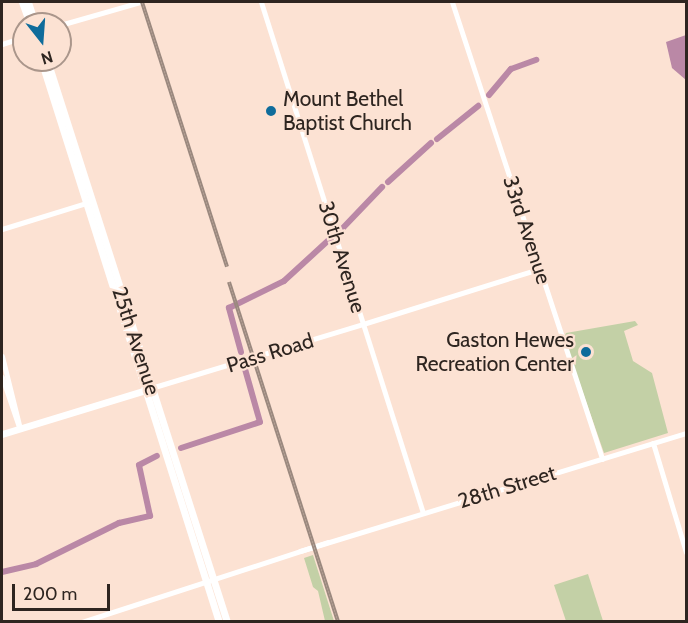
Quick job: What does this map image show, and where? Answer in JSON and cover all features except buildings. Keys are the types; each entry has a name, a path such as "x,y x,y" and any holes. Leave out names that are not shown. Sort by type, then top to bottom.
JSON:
{"main road":[{"path":"72,22 140,2"},
{"name":"30th Avenue","path":"261,2 423,513"},
{"name":"33rd Avenue","path":"452,2 602,459"},
{"name":"25th Avenue","path":"45,72 211,583 227,621"},
{"name":"25th Avenue","path":"51,72 89,202"},
{"path":"2,229 89,202"},
{"name":"Pass Road","path":"2,434 538,269"},
{"path":"2,356 20,429"},
{"path":"2,377 20,429"},
{"name":"28th Street","path":"82,621 211,583 328,542 687,433"},
{"path":"653,443 687,552"},
{"name":"25th Avenue","path":"211,583 219,621"}],"green space":[{"path":"635,321 638,325 624,331 633,361 652,373 668,433 604,453 564,338 566,333"},
{"path":"313,555 334,621 325,621 318,591 313,587 304,558"},
{"path":"588,574 603,621 566,621 554,585"}],"shaded area":[{"path":"686,35 686,80 672,68 666,42"}],"waterway":[{"path":"489,95 511,69 536,60"},
{"path":"437,139 478,106"},
{"path":"388,182 431,143"},
{"path":"340,231 382,187"},
{"path":"241,352 229,308 284,281 331,238"},
{"path":"181,448 260,422 245,369"},
{"path":"2,572 36,564 119,523 150,516 139,465 157,456"}],"railway":[{"path":"142,2 227,267"},
{"path":"229,282 338,622"}],"place":[{"name":"Mount Bethel Baptist Church","path":"271,111"},
{"name":"Gaston Hewes Recreation Center","path":"586,352"}]}
